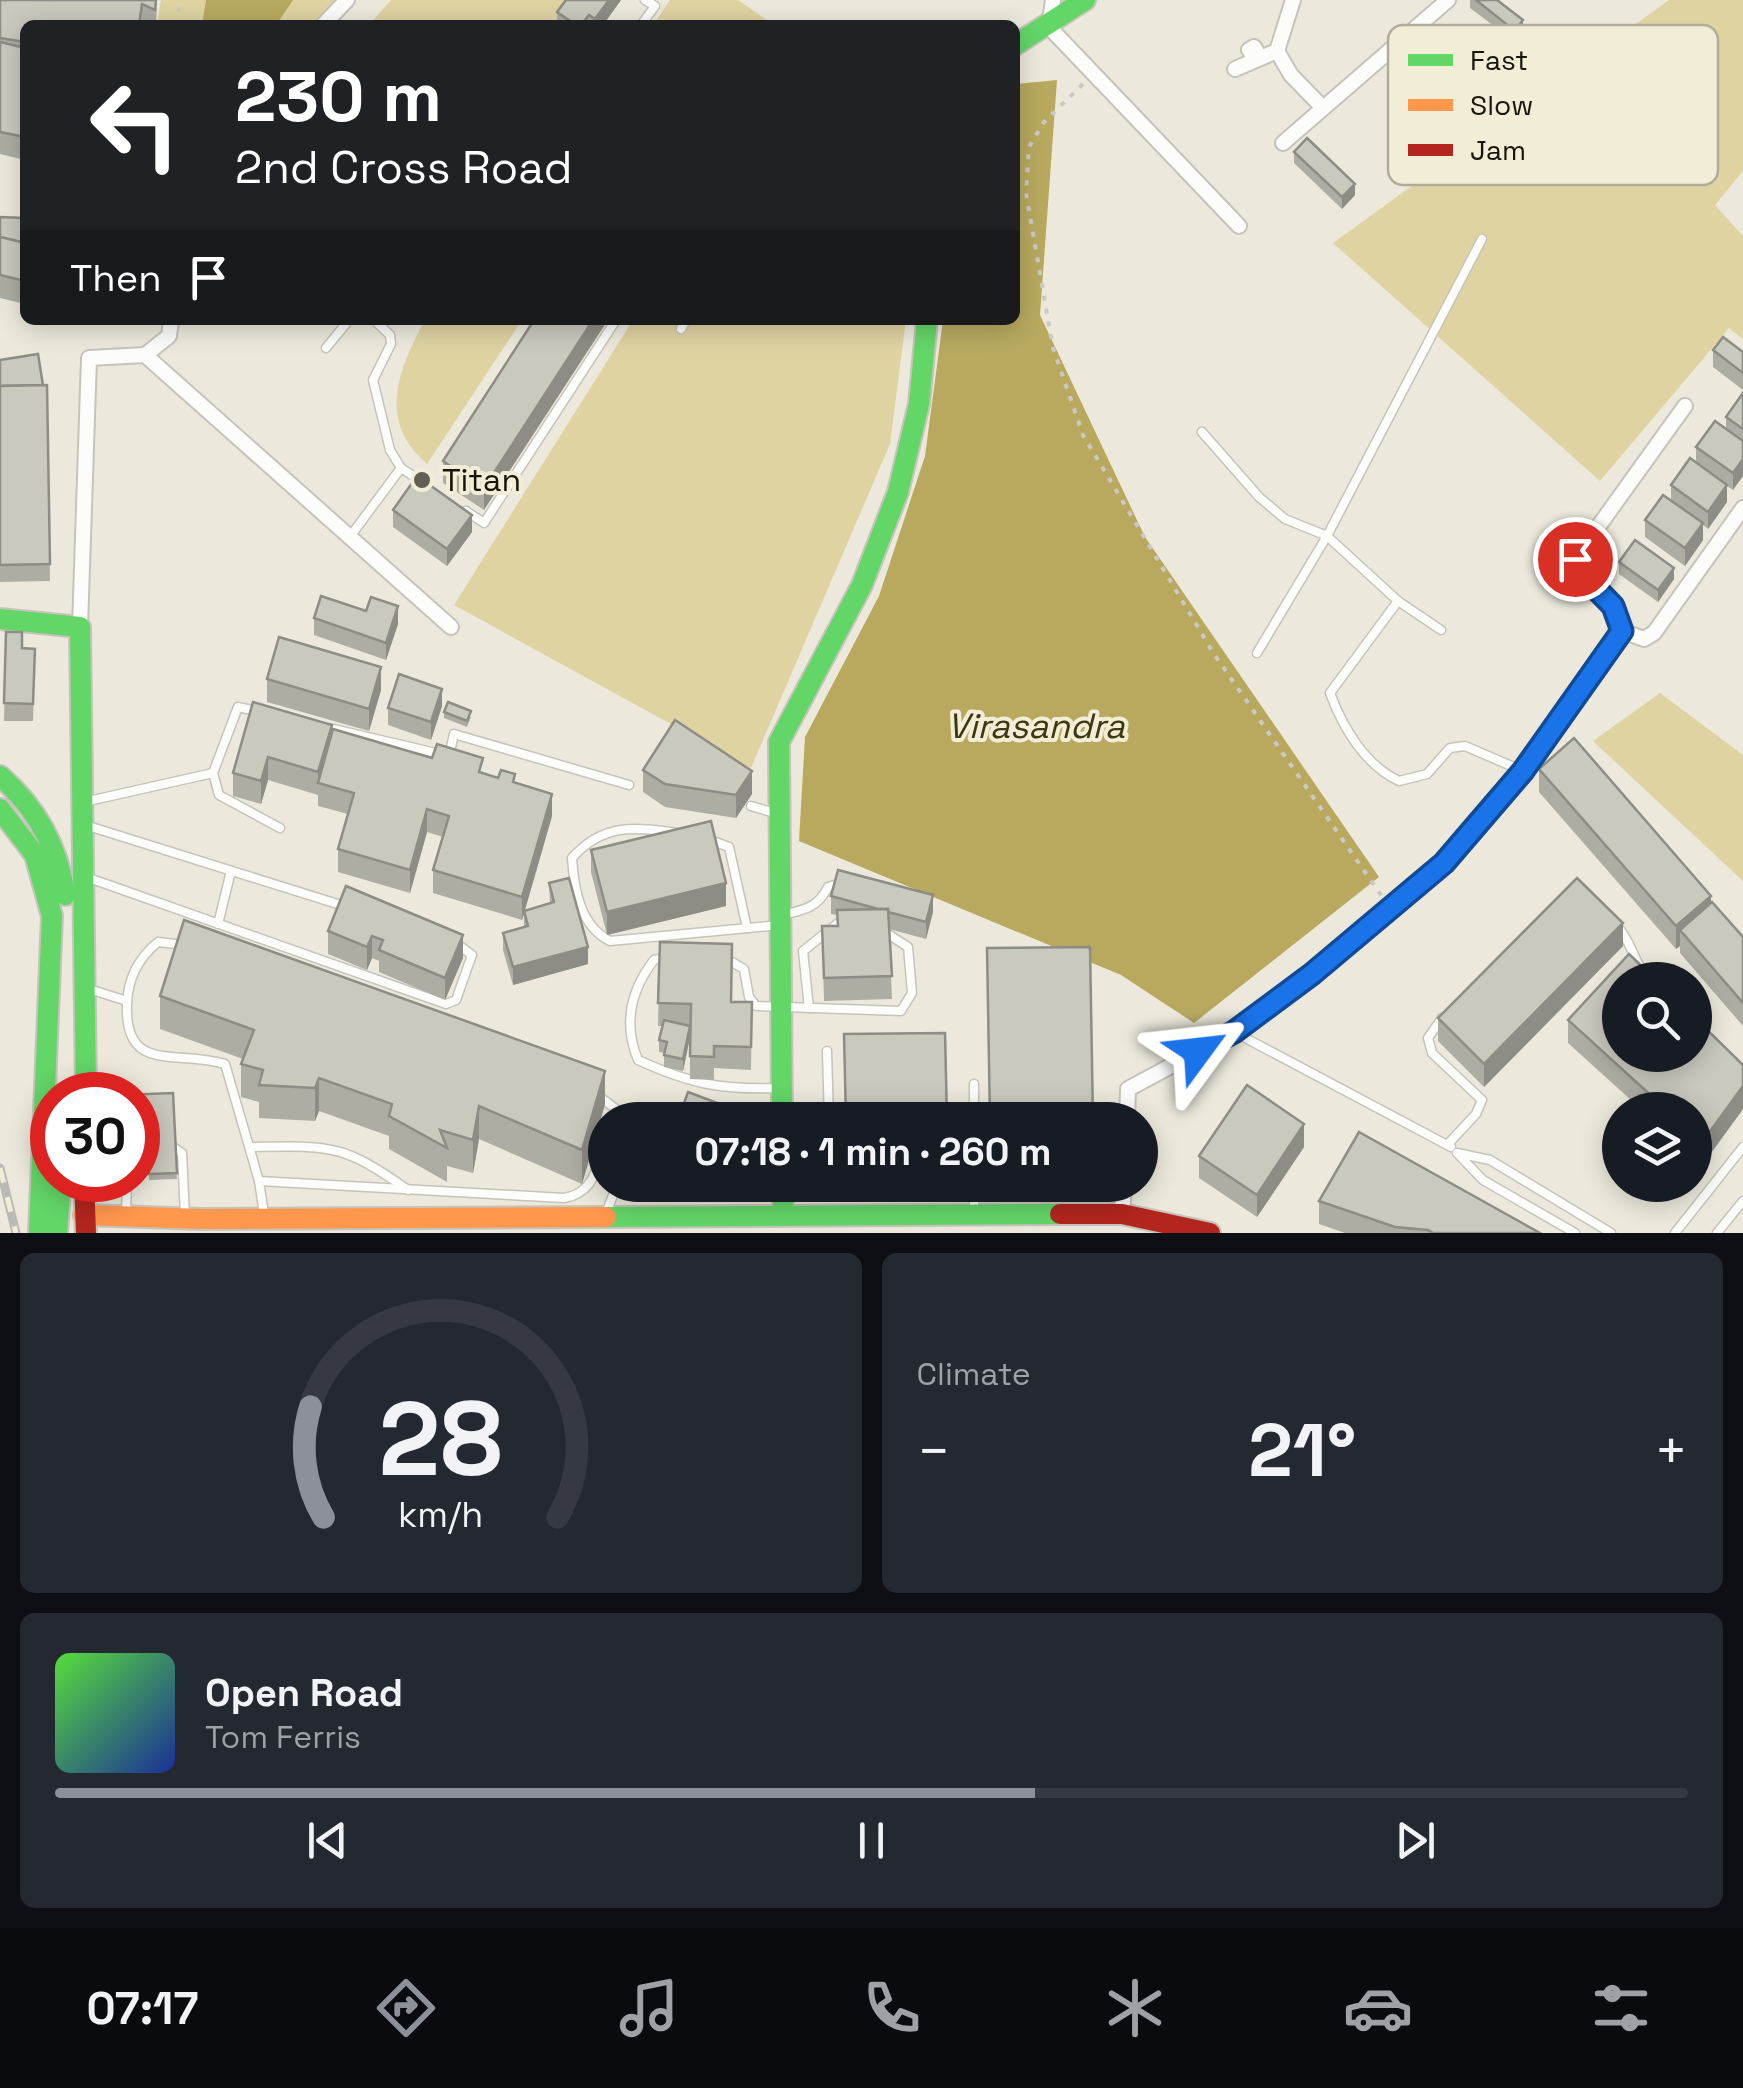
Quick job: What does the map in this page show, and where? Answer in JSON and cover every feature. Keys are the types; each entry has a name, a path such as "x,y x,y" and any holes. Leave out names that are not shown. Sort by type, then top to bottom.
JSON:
{"main road":[{"path":"1020,43 1084,0"},
{"path":"782,1102 778,742 862,585 898,492 918,404 926,325"},
{"path":"0,618 80,627 86,1072"},
{"path":"0,776 37,813 54,847 64,887 62,1072"},
{"path":"0,809 36,855 52,916 38,1233"},
{"path":"57,1233 60,1202"},
{"path":"783,1202 783,1214"},
{"path":"85,1224 126,1214 185,1218 1122,1214 1210,1233"}],"street":[{"path":"329,20 347,0"},
{"path":"1053,0 1048,26 1239,226"},
{"path":"1235,69 1276,51 1294,0"},
{"path":"1419,25 1448,0"},
{"path":"1276,51 1291,75 1323,108"},
{"path":"1282,143 1388,52"},
{"path":"80,627 89,358 145,355 168,336 170,325"},
{"path":"145,355 450,627"},
{"path":"1622,631 1613,606 1576,568 1575,559 1685,406"},
{"path":"1622,631 1644,639 1654,633 1743,508"},
{"path":"1127,1102 1128,1089 1234,1032 1444,863 1553,742 1622,631"},
{"path":"1122,1214 1123,1202"}],"lane":[{"path":"645,0 655,6 645,20"},
{"path":"1257,654 1327,536 1482,239"},
{"path":"326,348 345,325"},
{"path":"379,325 390,335 391,344 373,380 388,440 401,468 434,490"},
{"path":"451,501 484,523 613,325"},
{"path":"1202,432 1285,519 1327,536 1398,601 1441,630"},
{"path":"349,538 401,468"},
{"path":"1398,601 1330,693 1338,714 1371,764 1398,781 1426,774 1450,748 1465,746 1523,771"},
{"path":"273,715 238,707 213,773 219,795 280,828"},
{"path":"309,724 449,756 454,734 629,785"},
{"path":"84,802 213,773"},
{"path":"751,806 780,814"},
{"path":"85,825 356,910"},
{"path":"687,834 637,826 590,838 572,858 574,888 593,933 610,941 746,928 811,908 838,880 855,884"},
{"path":"704,837 729,848 746,928"},
{"path":"218,924 231,871"},
{"path":"86,876 446,1004 456,1000 472,954 444,938"},
{"path":"1606,913 1631,942 1637,962"},
{"path":"809,1008 803,952 837,924 853,926"},
{"path":"701,955 735,961 744,969 749,997 756,1006 900,1011 912,992 908,947 886,930 870,928"},
{"path":"192,948 158,942 148,950 132,974 127,1001 128,1035 135,1046 151,1054 225,1064 252,1147 265,1218"},
{"path":"682,954 654,960 636,983 628,1036 638,1060 681,1080 720,1090 782,1088"},
{"path":"86,988 127,1001"},
{"path":"1448,1012 1428,1038 1432,1053 1482,1100 1476,1114 1448,1144"},
{"path":"1234,1032 1448,1144 1483,1180 1574,1233"},
{"path":"827,1052 828,1102"},
{"path":"974,1084 974,1102"},
{"path":"586,1090 608,1102"},
{"path":"160,1147 170,1145 182,1153 185,1218"},
{"path":"252,1147 320,1146 348,1152 412,1192"},
{"path":"1674,1233 1743,1147"},
{"path":"1457,1153 1490,1160 1611,1233"},
{"path":"259,1181 440,1194 581,1195 588,1188"},
{"path":"437,1218 440,1194"},
{"path":"1717,1233 1743,1201"},
{"path":"126,1202 126,1214"},
{"path":"605,1217 611,1202"},
{"path":"974,1202 974,1214"}],"path":[{"path":"1094,74 1037,135 1030,148 1026,192 1054,348 1084,435 1214,654 1390,909"}],"shaded area":[{"path":"161,0 337,0 319,20 158,20"},
{"path":"391,0 571,0 558,20 373,20"},
{"path":"670,0 738,0 767,20 656,20"},
{"path":"1669,0 1743,0 1743,171 1715,205 1743,236 1743,339 1729,328 1600,481 1333,243 1413,185 1718,185 1718,25 1634,25"},
{"path":"423,325 519,325 427,464 411,447 397,412 397,394 407,357"},
{"path":"630,325 905,325 890,444 751,768 454,605"},
{"path":"1660,693 1743,755 1743,881 1593,741"}],"water":[{"path":"206,0 293,0 279,20 203,20"},
{"name":"Virasandra","path":"1057,80 1040,315 1145,537 1379,877 1194,1023 1121,975 799,841 805,737 879,596 925,456 942,325 1020,325 1020,84"}],"building":[{"path":"0,0 156,0 155,10 142,4 140,20 20,20 20,41 0,38"},
{"path":"566,0 609,0 595,19 589,15 585,20 569,20 557,12"},
{"path":"1476,0 1497,0 1523,20 1519,25 1507,25"},
{"path":"0,42 20,47 20,136 0,132"},
{"path":"1307,138 1355,184 1342,197 1294,152"},
{"path":"0,217 20,218 20,242 0,237"},
{"path":"0,237 20,242 20,280 0,275"},
{"name":"Titan","path":"531,325 590,325 484,488 443,461"},
{"path":"1723,337 1743,352 1743,373 1713,350"},
{"path":"38,354 43,385 0,386 0,360"},
{"path":"47,385 50,564 0,565 0,386"},
{"path":"1743,393 1743,429 1726,417"},
{"path":"1715,421 1743,441 1743,459 1733,473 1696,447"},
{"path":"1690,458 1727,485 1708,512 1671,485"},
{"path":"417,476 472,515 447,549 393,510"},
{"path":"1663,495 1703,523 1685,548 1645,520"},
{"path":"1635,540 1674,568 1658,590 1619,562"},
{"path":"321,596 366,611 371,597 398,606 386,643 314,618"},
{"path":"6,632 22,632 22,648 35,649 33,704 4,703"},
{"path":"279,637 381,667 369,709 267,679"},
{"path":"399,674 442,689 431,722 388,708"},
{"path":"253,702 332,725 318,772 268,757 261,781 233,773"},
{"path":"448,702 471,711 467,721 444,712"},
{"path":"675,720 752,771 736,795 665,784 643,770"},
{"path":"333,729 432,758 437,744 483,758 479,772 498,778 501,770 515,774 513,782 552,794 522,897 433,870 449,816 427,809 410,870 338,849 354,793 318,783"},
{"path":"1574,738 1711,896 1676,926 1539,769"},
{"path":"711,821 726,883 607,912 591,850"},
{"path":"838,870 933,895 926,922 831,896"},
{"path":"569,878 588,947 513,967 503,933 528,926 524,911 554,902 549,883"},
{"path":"1577,878 1623,923 1484,1064 1438,1018"},
{"path":"346,886 463,935 445,978 379,950 383,940 372,936 367,947 328,931"},
{"path":"1712,902 1743,937 1743,1003 1712,967 1712,962 1708,962 1680,930"},
{"path":"888,909 892,976 824,978 822,926 838,926 837,910"},
{"path":"184,920 605,1071 596,1102 588,1102 588,1129 582,1150 479,1106 473,1140 440,1130 447,1148 389,1116 392,1104 319,1078 315,1088 259,1085 263,1070 241,1064 254,1030 160,996"},
{"path":"660,942 732,944 731,1002 752,1002 751,1047 714,1046 714,1057 690,1056 691,1004 658,1003"},
{"path":"1090,947 1093,1102 990,1102 987,948"},
{"path":"1629,954 1637,962 1622,962"},
{"path":"1602,983 1602,1051 1568,1020"},
{"path":"664,1020 690,1026 683,1059 664,1055 667,1042 659,1040"},
{"path":"945,1033 947,1102 846,1102 844,1034"},
{"path":"1712,1035 1743,1065 1743,1086 1712,1129 1712,1092 1647,1092 1625,1072 1712,1072"},
{"path":"1247,1085 1304,1124 1257,1195 1199,1156"},
{"path":"688,1092 714,1102 684,1102"},
{"path":"173,1093 177,1173 160,1174 160,1094"},
{"path":"1359,1132 1540,1233 1433,1233 1395,1227 1319,1201"}],"railway":[{"path":"0,1168 16,1233"}],"traffic: fast":[{"path":"1020,42 1085,0"},
{"path":"782,1102 779,742 862,585 898,492 919,404 927,325"},
{"path":"0,619 80,627 86,1072"},
{"path":"0,776 25,801 44,830 65,895"},
{"path":"0,809 35,855 52,916 39,1233"},
{"path":"57,1233 59,1202"},
{"path":"783,1202 783,1214"},
{"path":"606,1217 1060,1214"}],"traffic: slow":[{"path":"84,1215 202,1219 606,1217"}],"traffic: jam":[{"path":"85,1202 86,1233"},
{"path":"1060,1214 1122,1214 1210,1233"}],"place":[{"name":"Titan","path":"422,480"}],"route":[{"path":"1198,1051 1234,1032 1312,974 1444,863 1523,771 1622,631 1613,606 1576,568 1575,559"}]}
